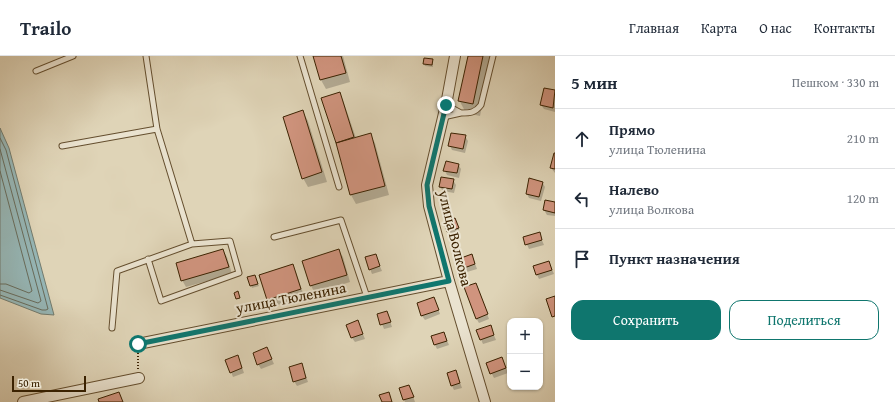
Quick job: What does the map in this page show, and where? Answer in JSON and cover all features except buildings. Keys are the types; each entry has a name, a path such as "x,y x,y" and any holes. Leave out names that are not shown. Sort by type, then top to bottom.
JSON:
{"street":[{"name":"улица Волкова","path":"455,56 446,105 427,185 429,206 449,281 485,402"},
{"name":"улица Тюленина","path":"138,344 449,281"},
{"path":"23,402 139,378"}],"lane":[{"path":"36,71 73,56"},
{"path":"146,56 157,128 192,244"},
{"path":"300,56 339,187"},
{"path":"446,105 461,112 470,113 476,111 481,105 493,56"},
{"path":"443,117 461,112"},
{"path":"62,146 157,128"},
{"path":"274,237 341,220 367,297"},
{"path":"112,328 117,270 192,244 230,241 239,273 161,300 148,260"}],"path":[{"path":"138,344 139,378"}],"water":[{"path":"0,128 9,148 54,315 41,314 0,298"}],"route":[{"path":"138,344 449,281 429,206 427,185 446,105"}]}
